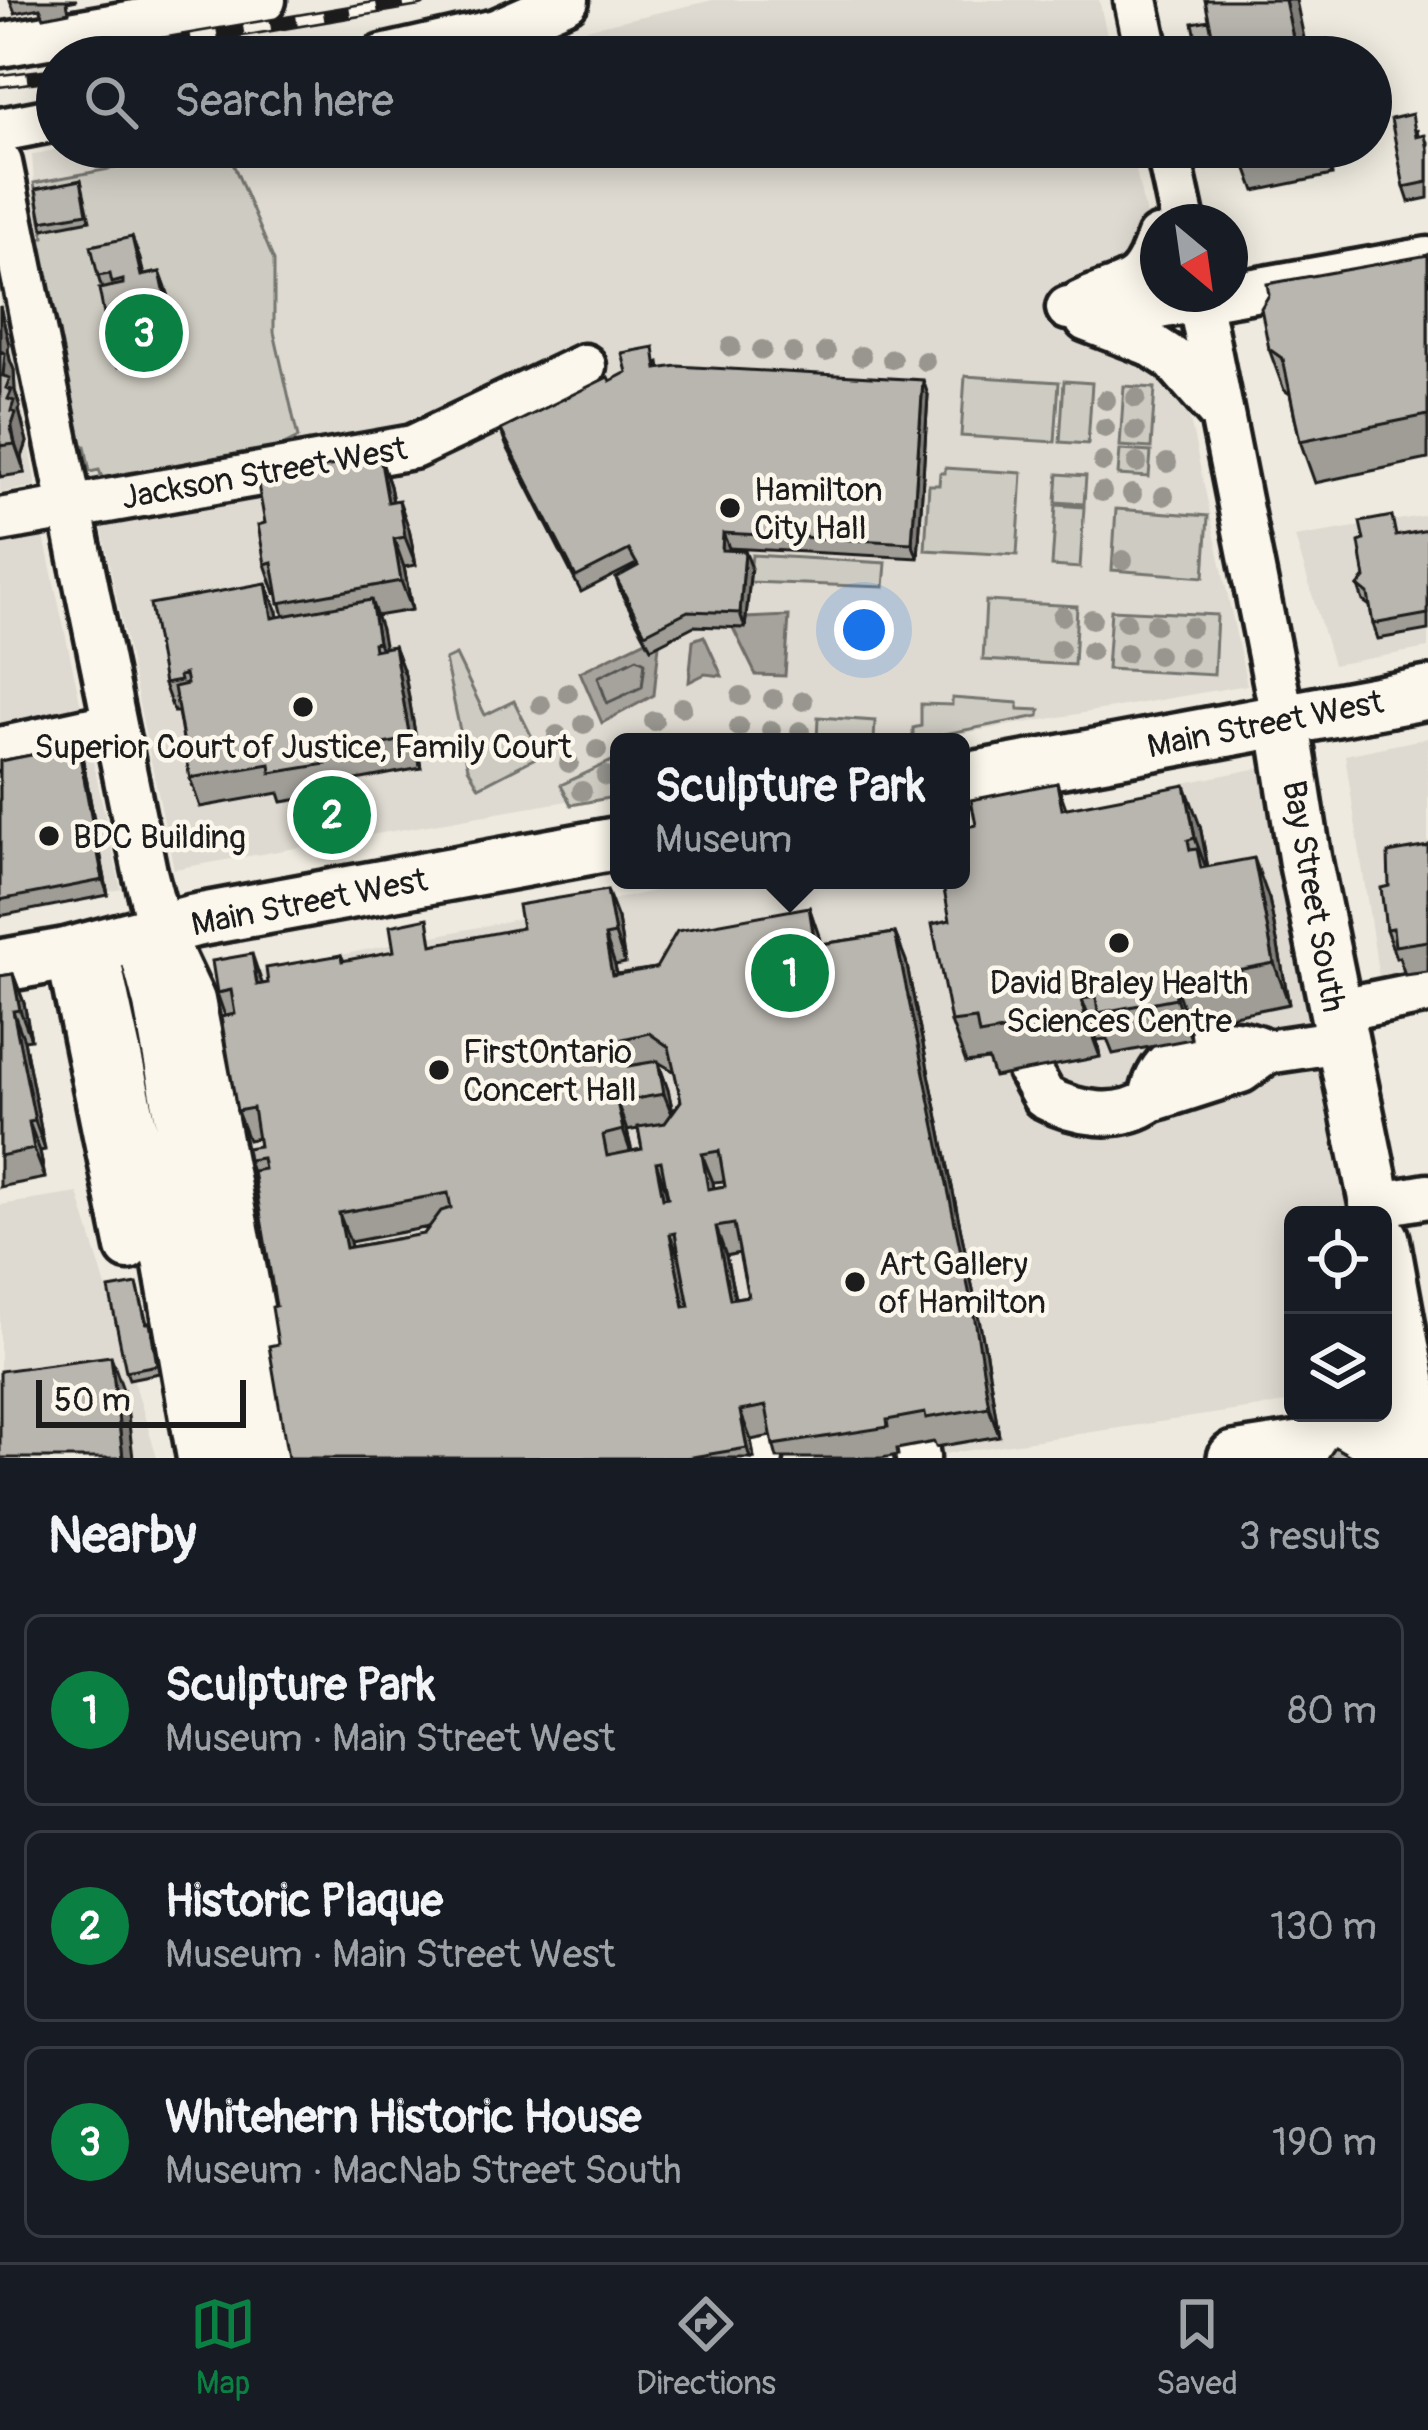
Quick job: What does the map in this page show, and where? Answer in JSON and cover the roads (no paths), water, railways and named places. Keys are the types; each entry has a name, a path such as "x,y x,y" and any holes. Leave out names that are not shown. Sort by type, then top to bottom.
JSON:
{"main road":[{"name":"Main Street West","path":"970,778 1428,693"},
{"name":"Bay Street South","path":"1282,721 1376,1206"},
{"name":"Main Street West","path":"0,966 610,845"},
{"name":"Bay Street South","path":"1392,1283 1424,1439"},
{"path":"1234,1458 1424,1439"}],"street":[{"path":"53,36 264,0"},
{"path":"1136,0 1144,36"},
{"path":"478,36 559,2"},
{"path":"0,45 36,39"},
{"path":"0,130 36,123"},
{"path":"0,163 114,724 115,941 128,1248"},
{"path":"1248,290 1428,259"},
{"path":"1068,308 1140,277"},
{"path":"1068,308 1116,314 1140,309"},
{"path":"1068,308 1173,358 1220,414"},
{"name":"Bay Street South","path":"1201,312 1282,721"},
{"name":"Jackson Street West","path":"0,520 413,447 584,366"},
{"path":"0,749 114,724"},
{"path":"115,941 199,1458"},
{"path":"115,941 155,1003 240,1458"},
{"path":"115,941 193,1000 281,1458"},
{"path":"1029,1070 1044,1097 1078,1111 1131,1110 1151,1100 1160,1066 1181,1052 1227,1042 1267,1052 1428,992"},
{"path":"1392,1214 1428,1196"}],"water":[{"path":"789,616 785,676 756,675 733,628 745,628 746,618"},
{"path":"704,636 722,676 705,674 689,682 693,640"},
{"path":"646,640 651,648 659,644 654,695 602,723 580,672"}],"railway":[{"path":"208,36 420,0"},
{"path":"0,81 36,77"}],"place":[{"name":"Whitehern Historic House","path":"144,333"},
{"name":"Hamilton City Hall","path":"730,508"},
{"name":"Superior Court of Justice, Family Court","path":"303,707"},
{"name":"Historic Plaque","path":"332,815"},
{"name":"BDC Building","path":"49,836"},
{"name":"David Braley Health Sciences Centre","path":"1119,943"},
{"name":"Sculpture Park","path":"790,973"},
{"name":"FirstOntario Concert Hall","path":"439,1070"},
{"name":"Art Gallery of Hamilton","path":"855,1282"}]}
